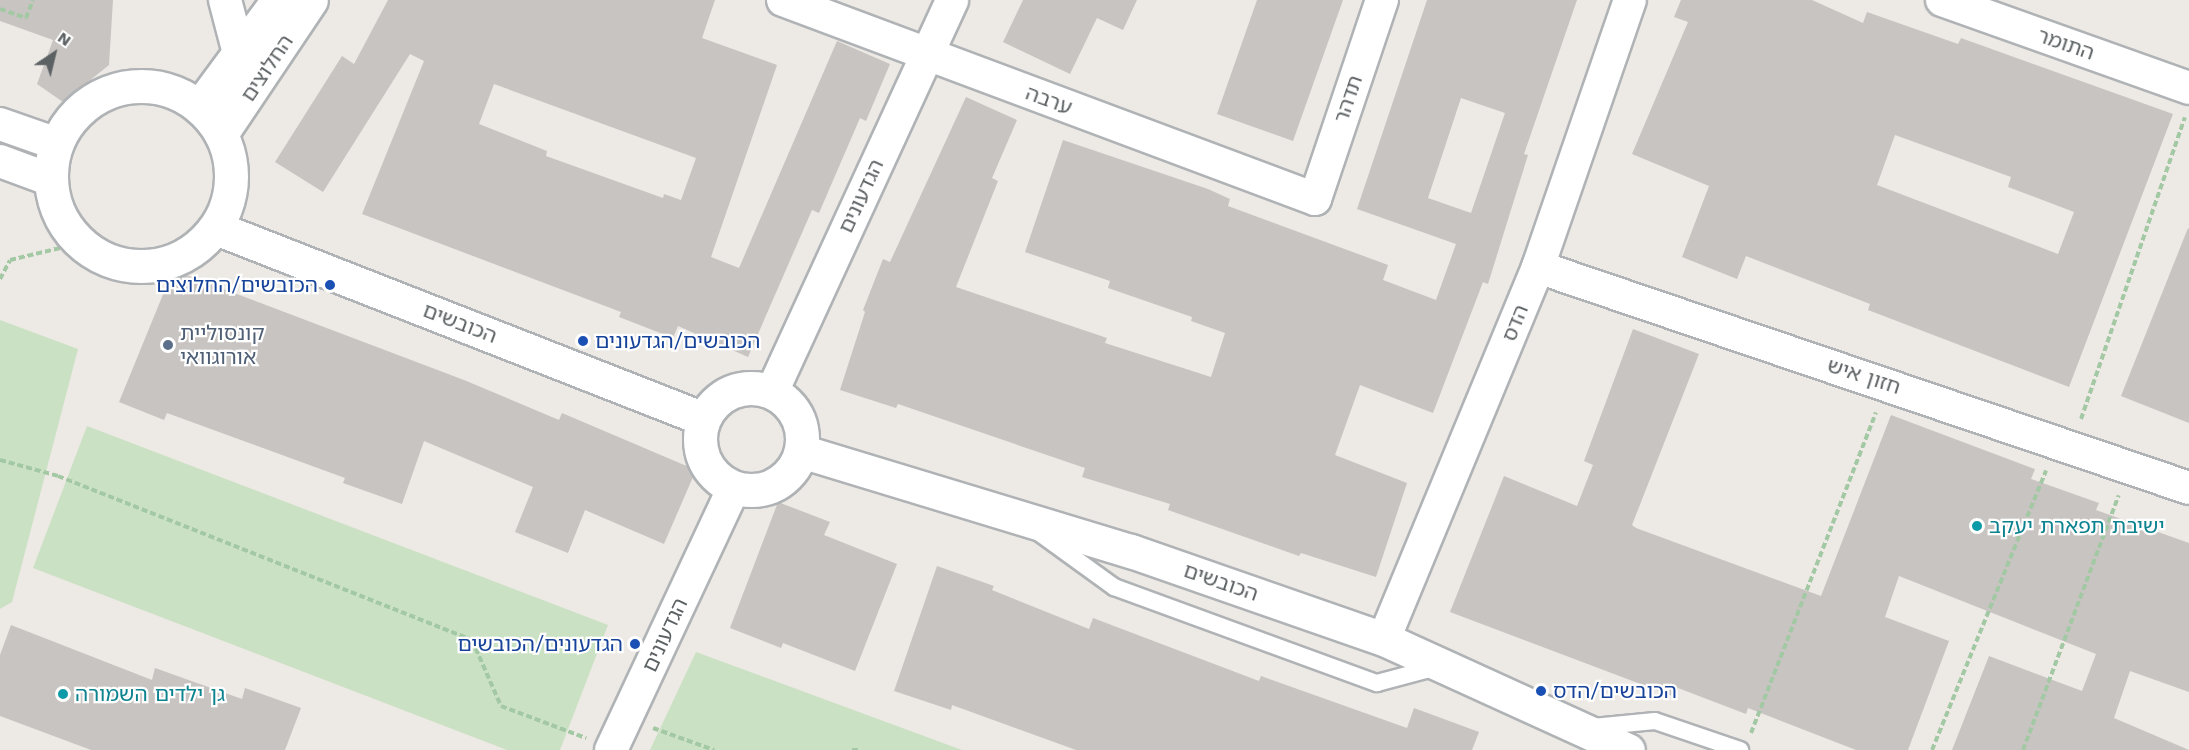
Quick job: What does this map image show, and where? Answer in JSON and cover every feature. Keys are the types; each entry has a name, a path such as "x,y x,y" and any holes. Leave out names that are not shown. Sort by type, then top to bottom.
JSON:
{"street":[{"path":"225,0 240,57"},
{"name":"החלוצים","path":"200,107 240,57 278,0"},
{"name":"החלוצים","path":"221,134 311,0"},
{"name":"ערבה","path":"783,0 1315,199"},
{"name":"הגדעונים","path":"772,392 952,0"},
{"name":"תדהר","path":"1315,199 1382,0"},
{"name":"הדס","path":"1384,639 1538,267 1630,0"},
{"name":"התומר","path":"1942,0 2189,88"},
{"path":"141,86 163,89 200,107 221,134 231,161 231,186 216,228 199,247 177,260 152,267 127,266 102,258 81,243 60,217 51,180 57,144 79,111 118,89 141,86"},
{"path":"0,124 57,144"},
{"path":"0,161 51,180"},
{"name":"הכובשים","path":"216,228 704,419"},
{"name":"חזון איש","path":"1538,267 2065,443 2189,488"},
{"path":"756,388 772,392 797,416 802,433 801,451 783,479 751,490 734,487 720,479 702,452 704,419 725,395 756,388"},
{"name":"הכובשים","path":"801,451 1141,555 1384,639 1628,750"},
{"name":"הגדעונים","path":"611,749 734,487"}],"lane":[{"path":"1015,516 1114,587 1377,683 1445,665"},
{"path":"1578,729 1655,721 1744,744"}],"path":[{"path":"0,9 26,18 33,0"},
{"path":"1932,750 2065,443 2189,107"},
{"path":"0,272 10,260 81,243"},
{"path":"0,279 10,260"},
{"path":"1744,744 1888,384"},
{"path":"0,460 58,476 472,640 501,706 611,749"},
{"path":"2023,750 2130,466"},
{"path":"626,719 714,750"},
{"path":"852,750 859,750"}],"green space":[{"path":"0,320 78,349 12,602 0,609"},
{"path":"87,426 608,625 560,750 507,750 33,568"},
{"path":"696,652 962,750 650,750"}],"building":[{"path":"0,0 113,0 109,65 63,102 37,84 53,40 0,21"},
{"path":"388,0 715,0 702,38 777,65 711,257 739,268 837,41 890,64 866,121 860,118 819,213 812,210 748,357 678,326 673,338 619,317 621,312 362,214 424,61 410,54 323,192 275,162 342,56 354,64","holes":["494,84 696,158 681,200 664,194 663,198 546,156 547,151 479,124"]},
{"path":"1023,0 1137,0 1123,30 1097,18 1070,74 1003,42"},
{"path":"1257,0 1343,0 1293,141 1217,114"},
{"path":"1427,0 1577,0 1524,154 1528,155 1488,284 1483,282 1433,413 1360,385 1335,455 1407,483 1376,577 1301,553 1299,556 1168,510 1170,504 1082,477 1085,468 898,404 896,408 840,390 865,312 863,310 883,259 890,262 966,97 1017,120 992,178 998,181 956,287 1107,338 1105,343 1211,377 1225,333 1191,321 1192,317 1108,288 1110,281 1025,252 1063,140 1208,189 1230,199 1228,206 1388,265 1383,280 1436,300 1456,244 1357,209","holes":["1461,98 1505,113 1471,213 1428,198"]},
{"path":"1681,0 1812,0 1863,23 1867,12 1958,44 1961,38 2173,114 2069,387 1868,310 1870,304 1746,256 1737,279 1682,257 1709,186 1632,154 1688,22 1674,17","holes":["1895,135 2011,177 2008,187 2074,212 2058,254 1877,185"]},
{"path":"2189,229 2189,423 2121,396"},
{"path":"173,270 464,380 559,420 562,413 696,470 664,544 585,510 568,553 515,532 533,487 424,441 402,504 343,483 345,478 167,413 164,420 119,402"},
{"path":"1633,329 1699,354 1632,525 1636,528 1821,596 1891,415 2035,469 2031,479 2099,503 2096,510 2189,543 2189,692 2130,671 2114,718 2189,750 1952,750 1989,656 2082,691 2096,654 1899,576 1885,617 1949,641 1908,750 1856,750 1748,708 1746,714 1678,688 1675,697 1450,612 1504,476 1577,506 1593,465 1584,461"},
{"path":"778,502 830,522 824,535 897,564 855,671 783,643 781,648 730,628"},
{"path":"937,566 994,586 992,590 1089,629 1093,618 1259,681 1261,676 1407,728 1414,708 1479,732 1472,750 1076,750 952,705 951,710 894,691"},
{"path":"11,625 152,680 155,668 242,699 245,688 301,708 285,750 91,750 0,716 0,655"}],"place":[{"name":"הכובשים/החלוצים","path":"330,285"},
{"name":"הכובשים/הגדעונים","path":"583,341"},
{"name":"קונסוליית אורוגוואי","path":"168,345"},
{"name":"ישיבת תפארת יעקב","path":"1977,526"},
{"name":"הגדעונים/הכובשים","path":"635,644"},
{"name":"הכובשים/הדס","path":"1541,691"},
{"name":"גן ילדים השמורה","path":"63,694"}]}
